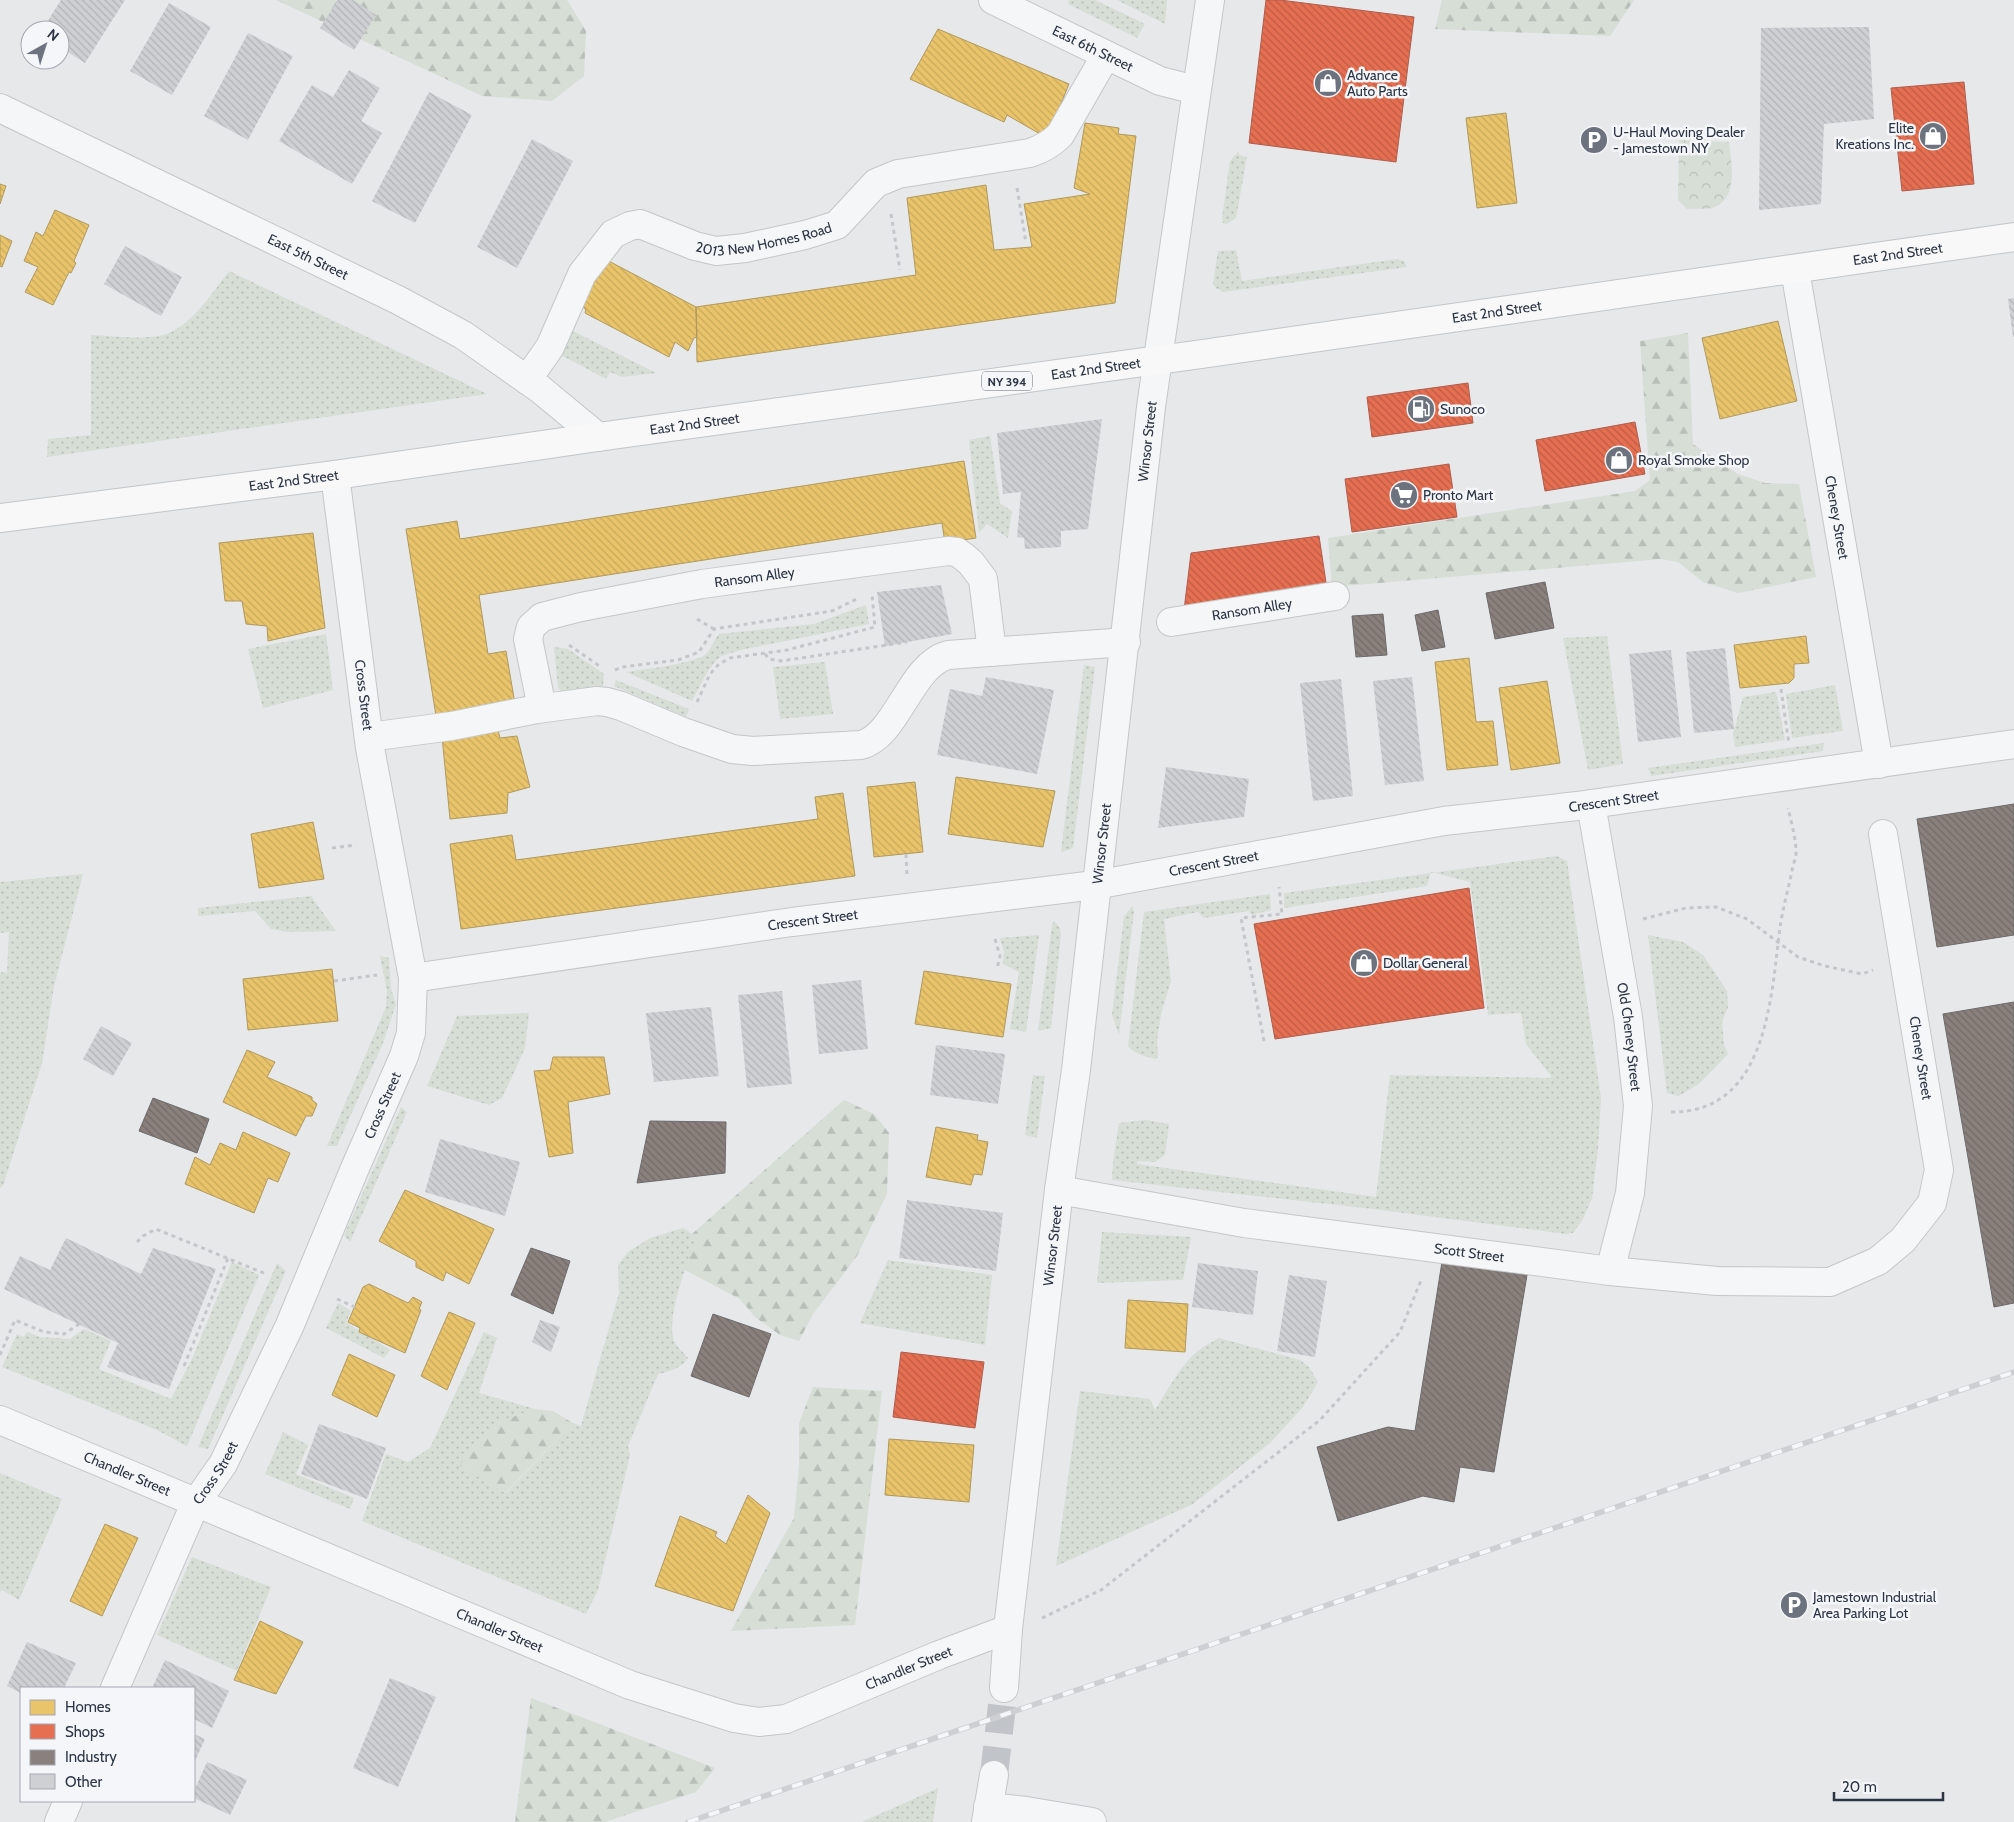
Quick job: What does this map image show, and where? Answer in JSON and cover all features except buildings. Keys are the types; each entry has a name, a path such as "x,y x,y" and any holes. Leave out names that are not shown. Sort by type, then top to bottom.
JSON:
{"main road":[{"name":"East 2nd Street","path":"0,518 335,475 1795,270 2014,237"}],"street":[{"name":"East 6th Street","path":"993,0 1160,81 1196,90"},
{"name":"Winsor Street","path":"1004,1688 1008,1630 1059,1190 1076,1070 1095,885 1126,642 1158,360 1210,0"},
{"name":"2013 New Homes Road","path":"527,380 550,347 582,274 613,234 630,226 640,224 695,246 716,251 783,239 837,225 876,183 898,174 1030,153 1047,146 1060,135 1106,55"},
{"name":"East 5th Street","path":"0,108 398,300 463,335 527,380 598,437"},
{"name":"Cheney Street","path":"1795,270 1879,764"},
{"name":"Cross Street","path":"116,1687 195,1504 223,1464 289,1327 404,1056 411,1033 413,978 369,737 335,475"},
{"name":"Ransom Alley","path":"536,621 553,614 581,607 702,584 948,551 957,552 964,557 971,563 982,579 992,652"},
{"name":"Ransom Alley","path":"1171,622 1335,596"},
{"path":"536,621 528,633 528,639 542,708"},
{"path":"369,737 452,726 542,708 584,702 606,702 621,706 719,745 745,751 861,745 870,742 880,732 925,671 939,658 1126,642"},
{"name":"Crescent Street","path":"413,978 792,922 1095,885 1444,821 1591,804 2014,744"},
{"name":"Old Cheney Street","path":"1591,804 1628,1017 1638,1111 1630,1193 1610,1270"},
{"name":"Cheney Street","path":"1878,1261 1903,1240 1932,1203 1939,1170 1883,834"},
{"name":"Scott Street","path":"1059,1190 1244,1223 1610,1270 1717,1281 1830,1282 1878,1261"},
{"name":"Chandler Street","path":"0,1420 195,1504 630,1685 734,1718 759,1722 786,1719 938,1655 1008,1630"},
{"path":"994,1775 987,1814 1026,1811 1092,1822"},
{"path":"59,1822 68,1802"}],"path":[{"path":"1016,179 1026,243"},
{"path":"612,672 622,667 678,660 699,652 714,629 832,612 872,592 875,627 787,650 730,658 719,664 710,674 703,687 683,732"},
{"path":"536,621 597,665 620,675"},
{"path":"764,653 769,659 781,661 880,645"},
{"path":"606,702 612,672"},
{"path":"1781,689 1789,744"},
{"path":"1638,1111 1679,1112 1718,1101 1734,1090 1761,1044 1772,994 1779,941 1796,850 1781,778"},
{"path":"332,848 359,845"},
{"path":"906,854 907,878"},
{"path":"1264,1042 1241,918 1282,914 1279,887"},
{"path":"1612,926 1686,908 1716,907 1747,919 1798,957 1826,966 1862,974 1904,960"},
{"path":"995,939 1000,956 997,969"},
{"path":"334,981 377,975"},
{"path":"137,1242 143,1236 156,1229 266,1274"},
{"path":"1008,1630 1050,1615 1101,1590 1320,1420 1400,1332 1434,1248"},
{"path":"184,1366 228,1258"},
{"path":"332,1296 355,1307"},
{"path":"0,1355 15,1320 44,1332 64,1334 78,1324"}],"green space":[{"path":"276,0 567,0 586,31 584,76 552,101 482,96"},
{"path":"1069,0 1095,0 1145,24 1137,38 1068,4"},
{"path":"1117,0 1167,0 1165,24"},
{"path":"1442,0 1634,0 1610,36 1435,29"},
{"path":"1679,140 1729,142 1732,168 1731,187 1723,202 1715,207 1687,209 1678,200"},
{"path":"1239,151 1239,155 1247,157 1236,218 1227,224 1223,223 1222,218 1230,161"},
{"path":"1236,250 1242,281 1397,259 1404,261 1407,267 1223,292 1213,284 1218,251"},
{"path":"229,271 487,394 47,457 48,439 91,435 91,335 152,337 169,333 187,322 195,314"},
{"path":"569,329 656,373 622,377 610,372 606,379 559,354"},
{"path":"1688,333 1693,444 1738,474 1765,483 1799,484 1816,577 1738,593 1703,582 1678,562 1661,559 1332,587 1328,538 1635,491 1650,480 1640,341"},
{"path":"990,436 1000,503 1012,511 1008,538 987,524 979,533 969,440"},
{"path":"866,605 869,624 741,650 721,656 706,674 692,701 626,672 668,666 701,657 708,652 719,634 814,624"},
{"path":"326,634 333,690 263,708 248,649"},
{"path":"1607,636 1623,764 1588,770 1563,638"},
{"path":"554,647 568,649 604,674 603,686 565,693 560,691"},
{"path":"825,662 833,714 780,719 773,667"},
{"path":"1084,665 1095,667 1073,848 1061,852"},
{"path":"616,680 689,709 686,717 614,686"},
{"path":"1835,685 1843,731 1792,738 1786,694"},
{"path":"1776,692 1785,740 1735,747 1733,734 1743,697"},
{"path":"1824,743 1823,751 1651,776 1648,768"},
{"path":"1557,856 1567,861 1601,1098 1598,1149 1592,1198 1583,1219 1573,1233 1566,1234 1373,1209 1112,1180 1119,1123 1145,1120 1169,1124 1165,1155 1155,1162 1138,1161 1137,1164 1376,1197 1390,1075 1550,1078 1551,1076 1526,1044 1521,1013 1488,1015 1470,882 1434,873"},
{"path":"1431,873 1427,886 1284,908 1284,893"},
{"path":"83,874 54,986 42,1063 3,1186 0,1188 0,974 1,972 7,973 9,932 0,933 0,882"},
{"path":"1270,894 1271,910 1252,915 1249,911 1204,918 1198,912 1164,919 1171,981 1161,1014 1157,1041 1158,1056 1156,1059 1148,1057 1131,1049 1128,1046 1144,912"},
{"path":"311,896 336,931 289,932 271,929 255,911 198,916 198,908"},
{"path":"1132,906 1134,911 1119,1035 1112,1015 1124,917"},
{"path":"1054,921 1060,928 1061,935 1051,1028 1038,1031 1052,925"},
{"path":"1039,935 1026,1032 1010,1029 1019,972 1003,964 1004,952 1000,938"},
{"path":"1648,935 1683,942 1703,955 1727,991 1728,1007 1722,1022 1724,1045 1728,1054 1700,1083 1679,1096 1667,1093"},
{"path":"380,956 389,958 391,989 396,1004 383,1043 337,1146 327,1146 386,1007 387,991"},
{"path":"529,1013 525,1048 502,1098 489,1105 427,1086 457,1016"},
{"path":"1033,1075 1045,1076 1037,1138 1025,1135"},
{"path":"844,1100 874,1114 889,1133 887,1194 857,1256 813,1314 799,1341 780,1335 755,1317 740,1299 683,1269 696,1241 692,1234"},
{"path":"401,1107 407,1112 350,1242 344,1235"},
{"path":"683,1228 692,1234 696,1241 687,1263 674,1307 672,1333 675,1343 688,1358 675,1369 658,1374 628,1446 630,1455 598,1590 586,1614 362,1521 386,1454 408,1462 430,1448 484,1332 497,1338 479,1393 535,1409 504,1420 477,1441 460,1466 506,1493 573,1423 581,1426 619,1293 618,1265 628,1252 650,1238"},
{"path":"1102,1232 1191,1237 1183,1280 1097,1283"},
{"path":"888,1260 992,1275 985,1345 860,1323"},
{"path":"232,1262 259,1275 187,1446 157,1430 2,1367 17,1334 24,1337 27,1332 40,1337 70,1339 84,1329 111,1341 99,1369 171,1399 192,1359"},
{"path":"277,1263 286,1271 208,1449 198,1447"},
{"path":"338,1303 351,1311 346,1322 390,1350 384,1358 326,1328"},
{"path":"1219,1338 1300,1360 1309,1367 1318,1382 1303,1407 1270,1443 1193,1504 1056,1566 1080,1391 1150,1399 1155,1410 1175,1378 1192,1356 1201,1348"},
{"path":"813,1387 882,1391 855,1625 731,1631 794,1518 799,1465 799,1423"},
{"path":"535,1409 553,1411 573,1423 505,1493 460,1466 477,1441 504,1420"},
{"path":"283,1432 308,1445 296,1474 354,1498 350,1509 265,1474"},
{"path":"0,1473 62,1499 19,1600 2,1590 0,1592"},
{"path":"192,1557 271,1587 237,1671 157,1635"},
{"path":"531,1698 715,1768 696,1792 605,1822 515,1822"},
{"path":"938,1788 933,1822 862,1822"}],"tunnel":[{"path":"994,1775 1004,1688"}],"railway":[{"path":"688,1822 2014,1372"}],"place":[{"name":"Advance Auto Parts","path":"1328,83"},
{"name":"Elite Kreations Inc.","path":"1933,136"},
{"name":"U-Haul Moving Dealer - Jamestown NY","path":"1594,140"},
{"name":"Sunoco","path":"1421,409"},
{"name":"Royal Smoke Shop","path":"1619,460"},
{"name":"Pronto Mart","path":"1404,495"},
{"name":"Dollar General","path":"1364,963"},
{"name":"Jamestown Industrial Area Parking Lot","path":"1794,1605"}]}
